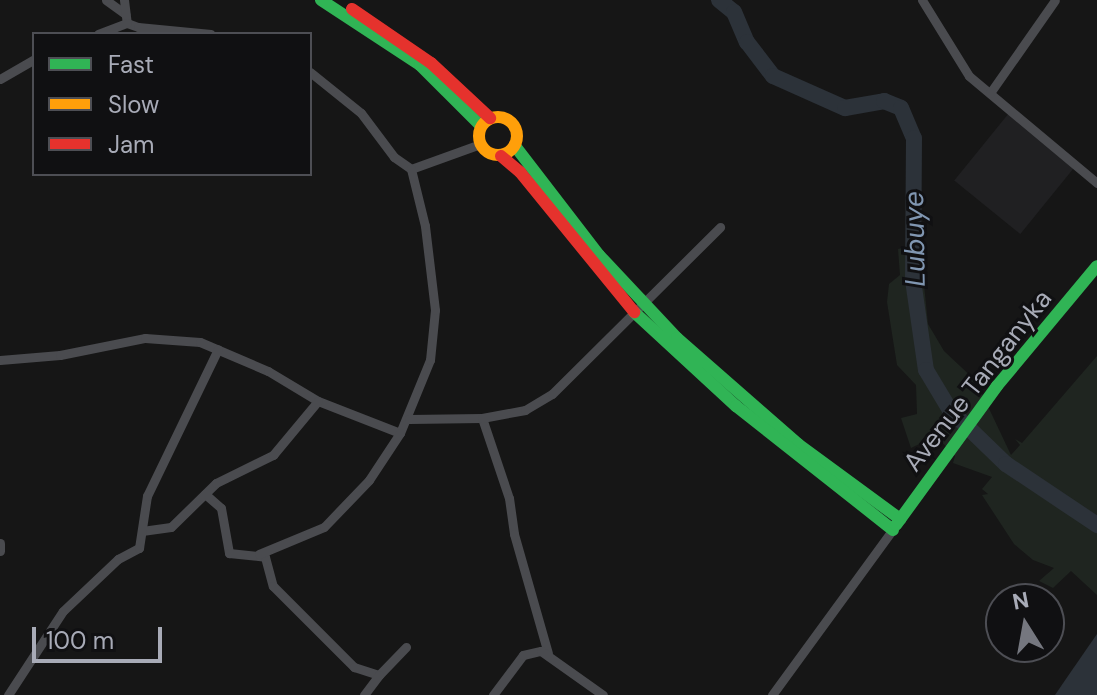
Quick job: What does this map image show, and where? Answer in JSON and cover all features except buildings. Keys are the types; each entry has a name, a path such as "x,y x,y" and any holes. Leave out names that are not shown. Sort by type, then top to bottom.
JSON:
{"street":[{"path":"106,0 126,18 200,32"},
{"path":"124,0 126,18"},
{"path":"321,0 420,65 486,122 514,124 515,146 640,308"},
{"path":"335,0 422,55 486,122"},
{"path":"922,0 969,76 1097,183"},
{"path":"990,93 1055,0"},
{"path":"102,32 126,18"},
{"path":"0,79 32,60"},
{"path":"205,494 221,508 229,553 259,554 324,527 369,480 409,419 430,360 435,310 427,238 411,169 394,157 361,113 312,74"},
{"path":"480,144 486,122"},
{"path":"411,169 480,144 501,156 520,172 640,308 769,420 896,524 772,695"},
{"path":"501,156 515,146"},
{"path":"409,419 482,418 525,410 552,394 720,227"},
{"name":"Avenue Tanganyka","path":"896,524 997,386 1097,266"},
{"path":"0,360 60,355 145,338 200,342 318,401 400,433"},
{"path":"8,695 63,611 118,559 139,548 154,478 188,422 218,349"},
{"path":"142,531 171,527 205,494 243,466 273,455 318,401"},
{"path":"482,418 509,498 514,534 548,653 603,695"},
{"path":"0,543 0,551"},
{"path":"259,554 268,564 273,586 330,645 354,667 379,675"},
{"path":"364,695 406,647"},
{"path":"493,695 523,655 548,653"}],"shaded area":[{"path":"1009,113 1075,166 1020,234 954,181"},
{"path":"920,245 928,324 944,351 976,381 1011,455 1020,445 1015,439 1022,443 1097,356 1097,595 1071,571 1058,583 1039,581 1054,568 1033,560 1014,544 982,495 988,494 982,489 992,477 953,463 955,456 936,436 911,448 901,418 917,414 916,385 897,365 887,302 889,284 900,275 898,249"},
{"path":"1097,634 1097,695 1055,695 1068,676"}],"waterway":[{"name":"Lubuye","path":"719,0 734,12 747,42 773,76 845,108 884,101 901,108 914,138 913,280 926,370 950,410 1006,464 1097,525"}],"traffic: fast":[{"path":"321,0 420,65 481,126"},
{"path":"515,146 599,255 677,338 798,444 900,519"},
{"path":"896,525 997,386 1097,266"},
{"path":"634,312 736,406 893,530"}],"traffic: slow":[{"path":"498,117 512,122 517,136 512,150 498,155 484,150 479,136 484,122 498,117"}],"traffic: jam":[{"path":"352,9 431,63 490,118"},
{"path":"501,156 520,172 634,312"}]}
